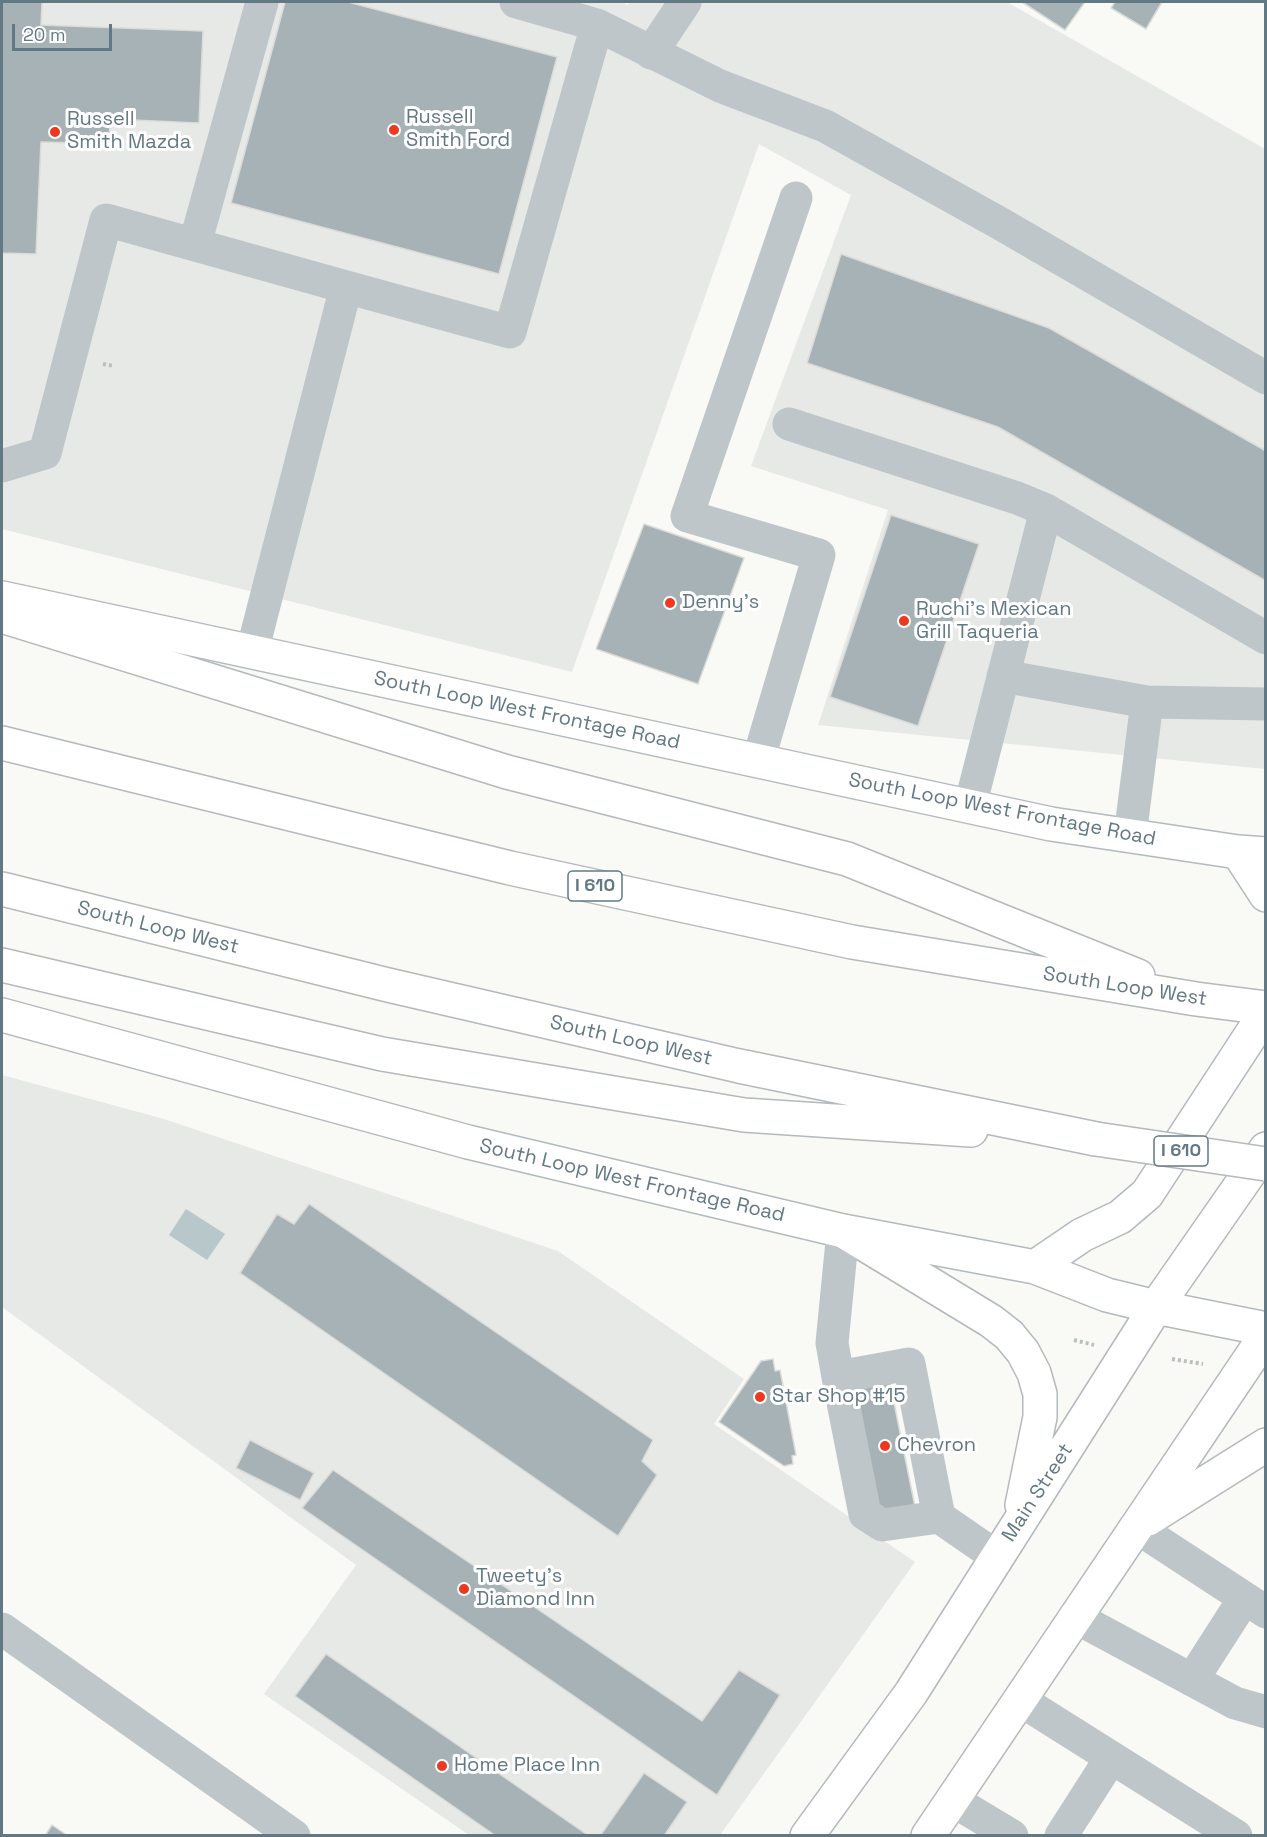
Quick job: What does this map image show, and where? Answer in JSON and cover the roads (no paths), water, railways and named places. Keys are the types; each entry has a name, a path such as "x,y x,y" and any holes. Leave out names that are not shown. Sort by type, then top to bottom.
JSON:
{"main road":[{"name":"South Loop West Frontage Road","path":"2,598 1051,824 1256,851"},
{"path":"2,616 507,772 847,859 1196,999"},
{"name":"South Loop West","path":"2,743 510,868 840,940 1266,1010"},
{"path":"1256,851 1266,895"},
{"name":"South Loop West","path":"2,889 388,985 739,1066 1096,1139 1266,1164"},
{"path":"2,965 382,1054 744,1115 1096,1139"},
{"path":"1035,1267 1082,1235 1120,1217 1147,1194 1266,1010"},
{"name":"South Loop West Frontage Road","path":"2,1015 468,1143 843,1231 1035,1267 1097,1291 1156,1307 1266,1329"},
{"name":"Main Street","path":"807,1836 911,1693 1156,1307 1266,1149"},
{"path":"843,1231 991,1321 1009,1335 1023,1352 1034,1373 1040,1395 1041,1417 1018,1524"},
{"path":"928,1836 1266,1335"},
{"path":"1136,1527 1266,1445"}],"lane":[{"path":"195,244 262,2"},
{"path":"516,2 597,25 720,86 825,126 1001,224 1266,378"},
{"path":"651,52 685,2"},
{"path":"2,466 45,453 106,220 510,332 597,25"},
{"path":"758,761 819,555 687,516 796,198"},
{"path":"252,652 346,287"},
{"path":"789,424 1017,498 1046,510 1266,638"},
{"path":"970,806 1046,510"},
{"path":"1004,676 1147,702 1266,704"},
{"path":"1130,836 1147,702"},
{"path":"843,1231 832,1343 865,1514 882,1526 939,1517 997,1557"},
{"path":"838,1377 909,1364 939,1517"},
{"path":"1136,1527 1255,1605 1192,1680"},
{"path":"1075,1617 1235,1703 1266,1712"},
{"path":"2,1629 294,1836"},
{"path":"1020,1700 1236,1836"},
{"path":"1061,1836 1111,1758"},
{"path":"952,1800 1012,1836"}],"place":[{"name":"Russell Smith Ford","path":"394,130"},
{"name":"Russell Smith Mazda","path":"55,132"},
{"name":"Denny's","path":"670,603"},
{"name":"Ruchi's Mexican Grill Taqueria","path":"904,621"},
{"name":"Star Shop #15","path":"760,1397"},
{"name":"Chevron","path":"885,1446"},
{"name":"Tweety's Diamond Inn","path":"464,1589"},
{"name":"Home Place Inn","path":"442,1766"}]}
